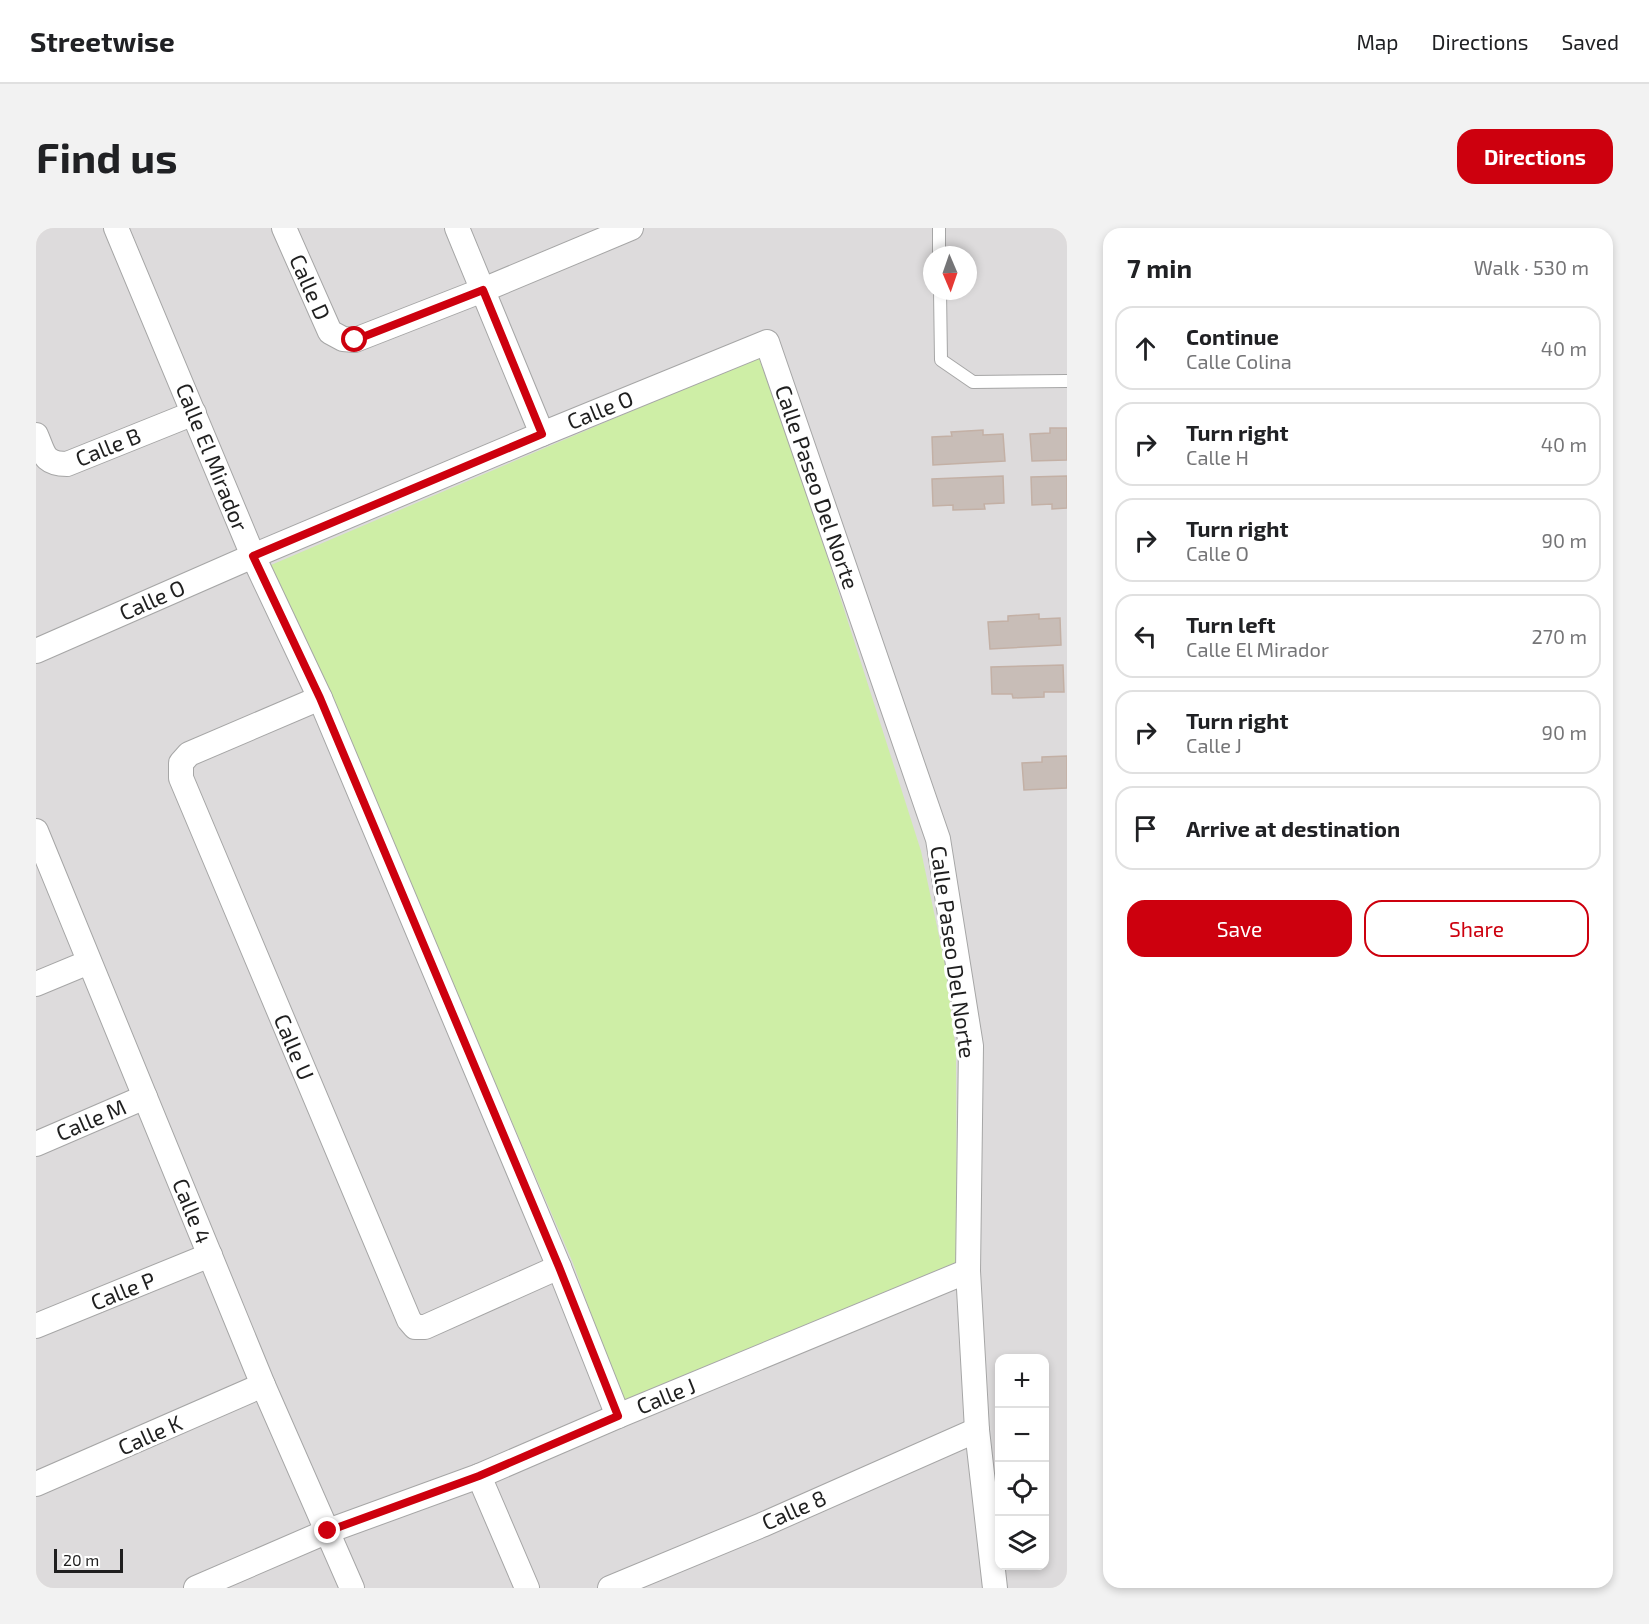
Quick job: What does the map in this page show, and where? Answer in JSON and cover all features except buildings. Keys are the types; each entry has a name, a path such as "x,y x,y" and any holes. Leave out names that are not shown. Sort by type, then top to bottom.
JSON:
{"street":[{"name":"Calle El Mirador","path":"116,228 253,556 320,698 559,1267 618,1416"},
{"name":"Calle D","path":"284,228 330,332 342,339 355,340 483,290"},
{"path":"458,228 542,434"},
{"path":"483,290 632,228"},
{"name":"Calle O","path":"36,651 253,556 767,342"},
{"name":"Calle Paseo Del Norte","path":"767,342 938,839 971,1046 968,1271 977,1430 995,1588"},
{"name":"Calle B","path":"36,435 46,458 54,464 67,464 194,413"},
{"name":"Calle U","path":"320,698 189,754 181,763 181,778 409,1320 415,1327 425,1327 559,1267"},
{"name":"Calle 4","path":"36,831 263,1385 352,1588"},
{"path":"36,984 89,962"},
{"name":"Calle M","path":"36,1144 145,1097"},
{"name":"Calle P","path":"36,1326 210,1255"},
{"name":"Calle J","path":"196,1588 328,1531 479,1476 968,1271"},
{"name":"Calle K","path":"36,1484 263,1385"},
{"name":"Calle 8","path":"610,1588 762,1525 977,1430"},
{"path":"479,1476 527,1588"}],"lane":[{"path":"939,228 939,246"},
{"path":"940,300 941,360 973,382 1067,381"}],"shaded area":[{"path":"36,228 1067,228 1067,1588 36,1588"}],"green space":[{"path":"763,355 921,851 946,969 956,1051 957,1262 622,1401 573,1263 271,565"}],"route":[{"path":"328,1531 479,1476 618,1416 559,1267 320,698 253,556 542,434 483,290 355,340"}]}
